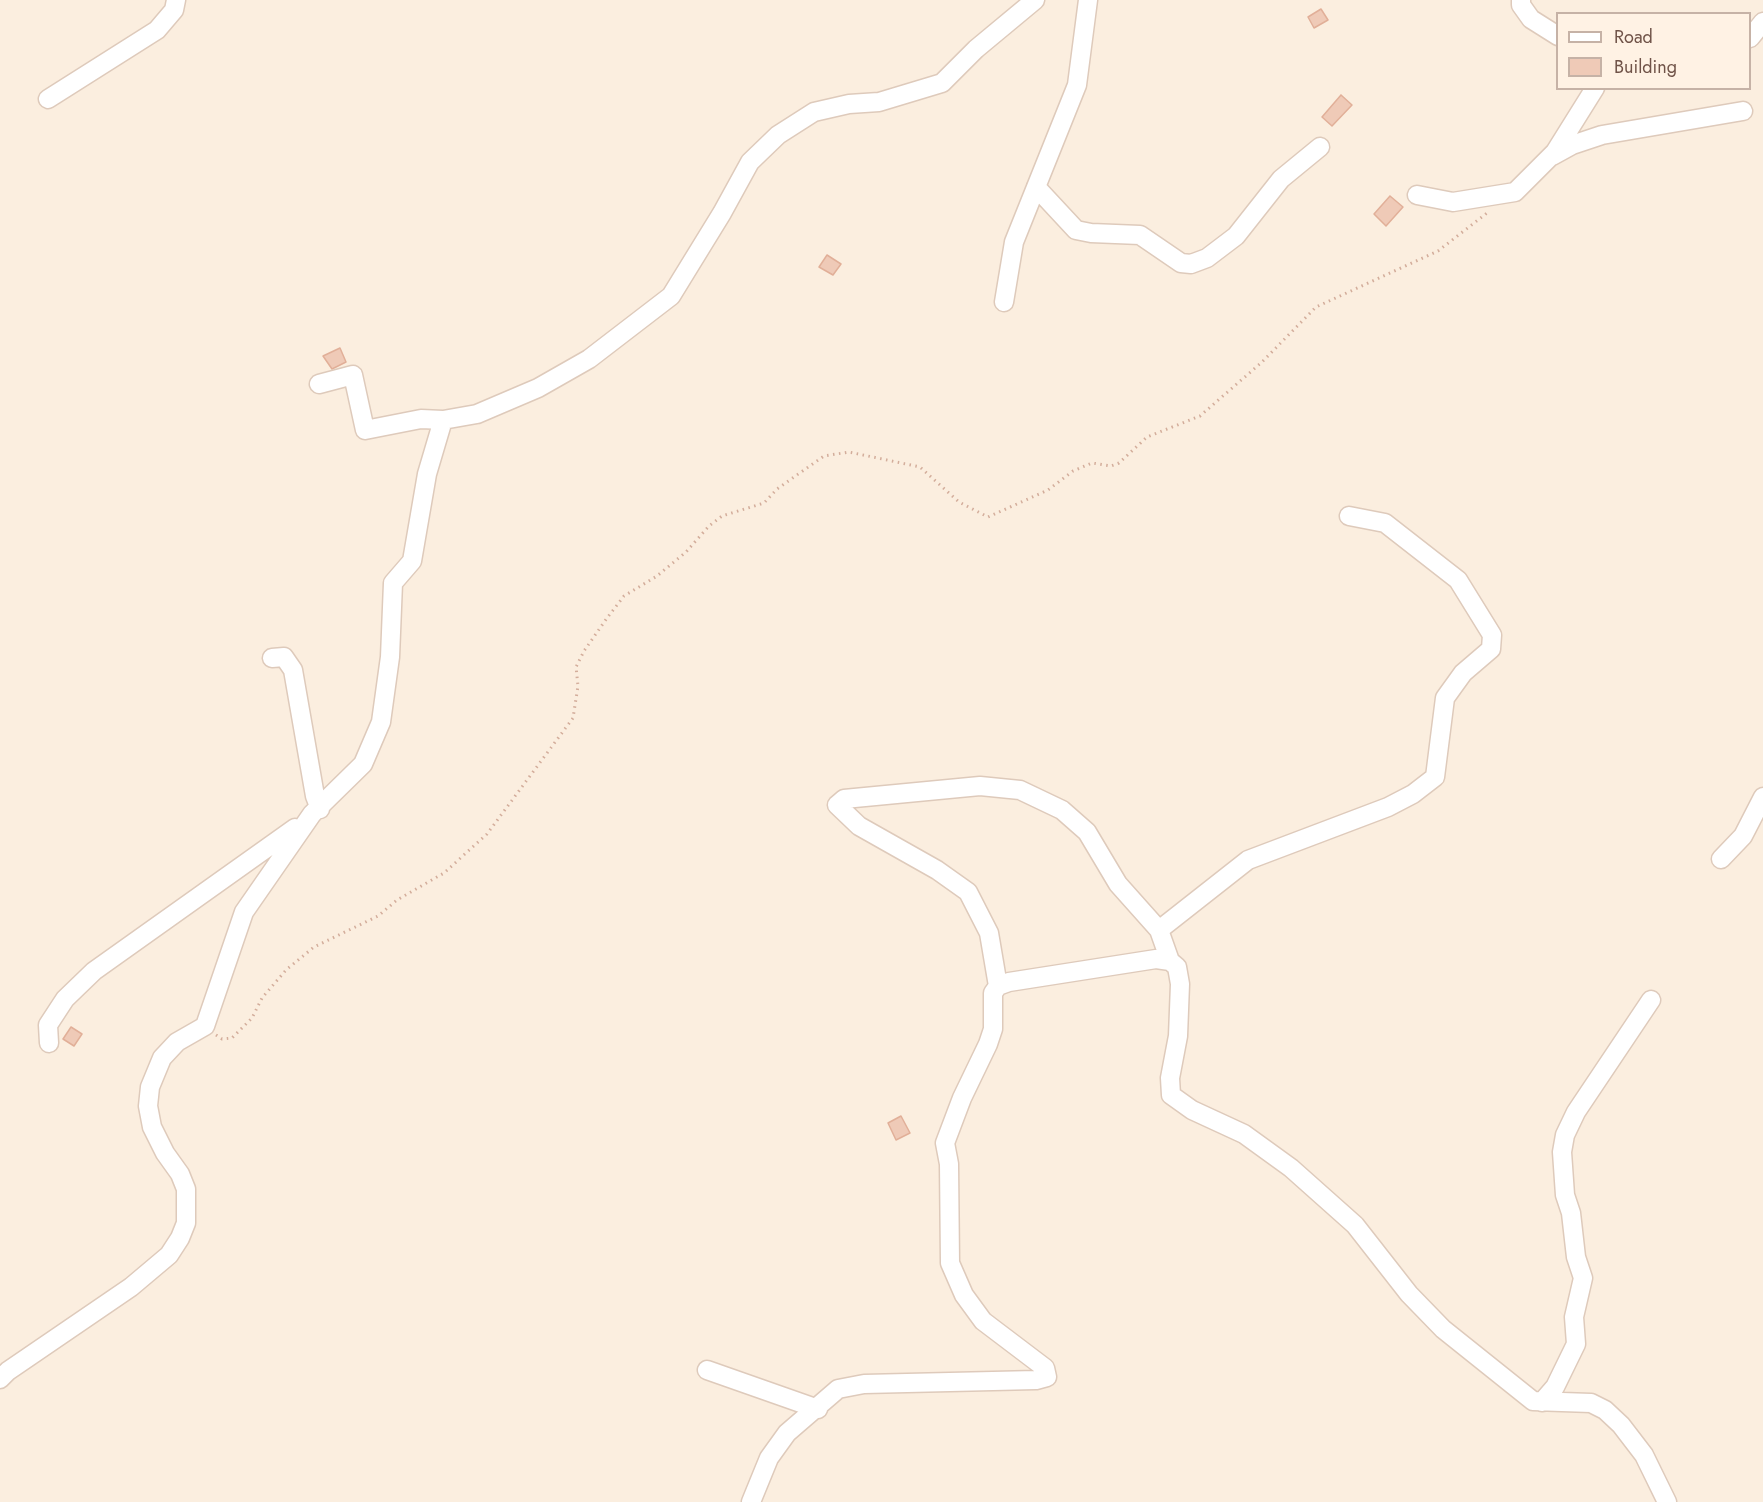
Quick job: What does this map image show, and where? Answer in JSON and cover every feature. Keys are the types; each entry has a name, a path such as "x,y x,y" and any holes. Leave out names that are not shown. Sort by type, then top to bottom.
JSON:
{"street":[{"path":"48,99 157,30 174,10 176,0"},
{"path":"319,384 353,375 365,430 421,419 443,420 477,414 538,388 589,359 670,296 695,259 750,162 778,135 814,112 849,104 879,102 942,83 976,49 1035,0"},
{"path":"1004,302 1014,242 1077,85 1088,0"},
{"path":"1521,0 1521,5 1531,19 1556,35"},
{"path":"1751,36 1763,22"},
{"path":"1418,195 1454,202 1515,192 1551,156 1594,90"},
{"path":"1551,156 1572,145 1602,135 1743,111"},
{"path":"1036,187 1076,230 1091,233 1140,235 1181,263 1191,264 1207,258 1236,236 1281,179 1320,147"},
{"path":"0,1379 8,1371 131,1287 169,1255 180,1238 186,1223 186,1189 180,1174 165,1153 152,1127 148,1106 150,1087 162,1058 177,1042 205,1026 244,912 316,812 363,764 381,722 390,657 393,583 412,561 427,474 443,420"},
{"path":"1159,930 1248,860 1388,807 1413,794 1435,777 1445,698 1463,673 1491,649 1492,634 1458,580 1386,523 1349,516"},
{"path":"272,658 284,657 293,669 316,812"},
{"path":"998,986 988,933 968,892 937,870 859,826 837,805 844,798 980,786 1020,790 1062,810 1088,832 1118,884 1159,930 1170,961 1177,967 1180,984 1178,1036 1170,1078 1171,1095 1192,1110 1244,1134 1291,1168 1355,1225 1409,1294 1443,1329 1533,1401 1590,1403 1605,1410 1621,1425 1644,1455 1667,1502"},
{"path":"1721,859 1743,836 1763,797"},
{"path":"49,1043 48,1025 65,999 94,971 199,899 316,812"},
{"path":"751,1502 775,1449 787,1432 818,1409 838,1389 864,1384 1036,1380 1047,1377 1045,1368 983,1321 964,1295 950,1263 949,1164 945,1143 962,1098 988,1044 993,1029 993,993 998,986 1009,982 1156,959 1170,961"},
{"path":"1542,1402 1555,1387 1576,1344 1574,1317 1583,1278 1576,1257 1571,1213 1566,1195 1562,1152 1564,1135 1576,1112 1651,1000"},
{"path":"707,1370 818,1409"}],"path":[{"path":"205,1026 222,1039 232,1038 252,1018 262,998 286,970 314,947 378,916 397,900 444,873 487,834 573,718 578,686 576,667 607,618 624,596 657,576 686,552 722,516 764,503 777,489 824,456 849,452 920,467 959,502 988,517 1048,490 1072,471 1092,463 1110,466 1119,463 1147,437 1200,416 1262,362 1316,307 1438,251 1493,209"}],"building":[{"path":"1321,9 1328,20 1314,28 1308,17"},
{"path":"1341,95 1352,105 1332,126 1322,117"},
{"path":"1390,196 1403,207 1386,226 1374,214"},
{"path":"827,255 841,264 833,275 819,267"},
{"path":"340,348 346,362 332,369 323,356"},
{"path":"71,1027 82,1034 74,1046 63,1039"},
{"path":"901,1116 910,1133 896,1140 888,1123"}]}
